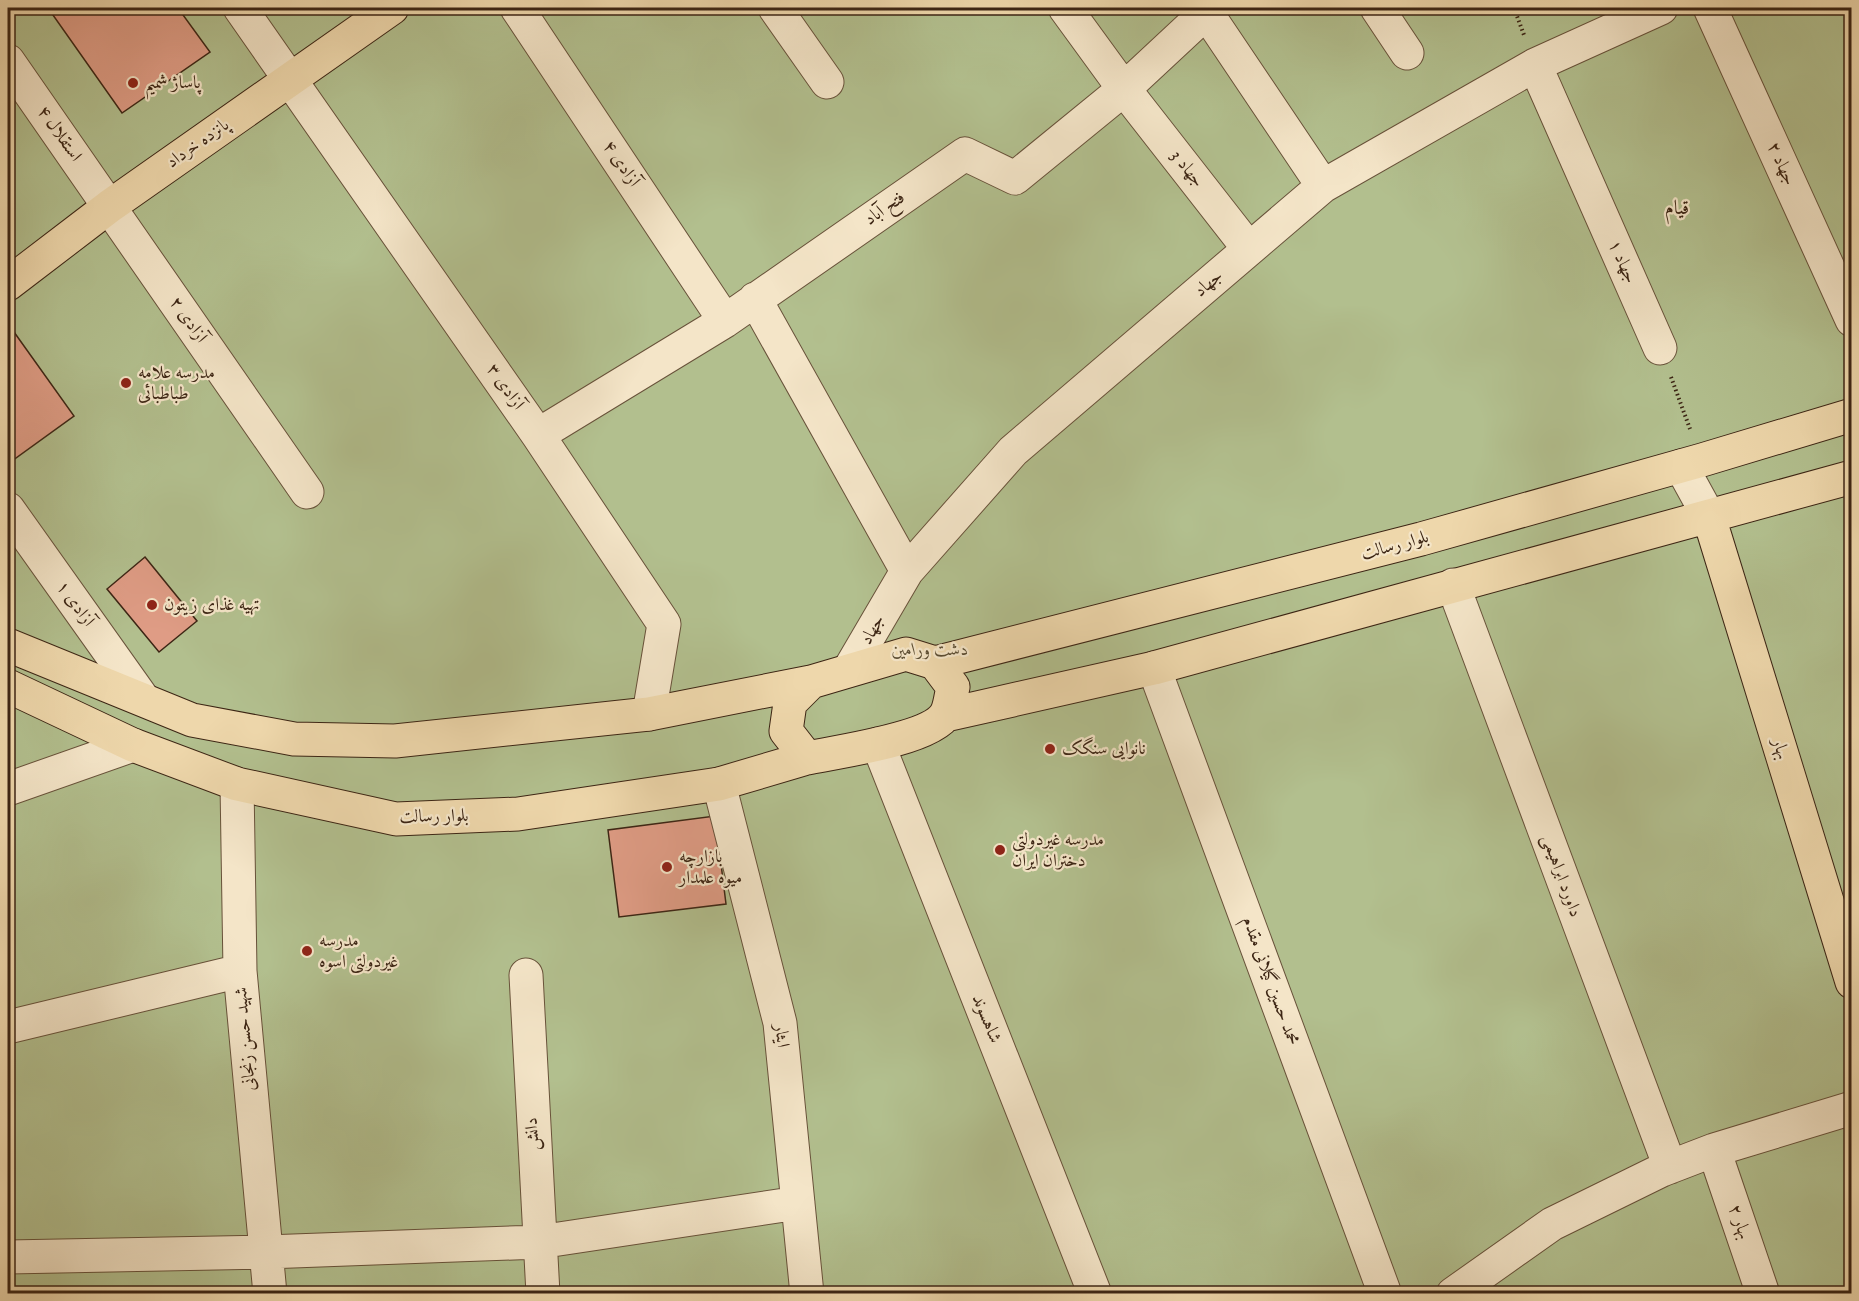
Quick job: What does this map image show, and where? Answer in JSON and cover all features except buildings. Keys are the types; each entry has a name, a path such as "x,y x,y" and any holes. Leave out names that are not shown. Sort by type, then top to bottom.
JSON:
{"main road":[{"name":"پانزده خرداد","path":"8,284 110,206 392,8"},
{"name":"بلوار رسالت","path":"935,663 1421,539 1851,415"},
{"path":"8,645 192,720 294,739 395,741 649,714 811,681 906,654 935,663 953,687 946,715 1154,668 1851,477"},
{"name":"بهار","path":"1709,517 1851,982"},
{"path":"807,758 786,731 790,703 811,681"},
{"name":"بلوار رسالت","path":"8,686 133,745 237,784 396,819 518,814 719,784 807,758 878,744 924,731 946,715"}],"street":[{"name":"آزادی ۳","path":"240,8 538,435 664,624 649,714"},
{"name":"آزادی ۴","path":"517,8 725,321"},
{"path":"775,8 827,82"},
{"name":"جهاد 3","path":"1065,8 1124,89 1249,249"},
{"path":"1377,8 1407,53"},
{"name":"جهاد","path":"849,670 907,571 1013,451 1323,186 1535,65 1661,8"},
{"name":"جهاد ۲","path":"1710,8 1851,320"},
{"name":"فتح آباد","path":"538,435 725,321 965,154 1015,178 1124,89 1208,10"},
{"path":"1208,10 1323,186"},
{"name":"استقلال ۴","path":"8,61 110,206"},
{"name":"جهاد ۱","path":"1535,65 1660,348"},
{"name":"آزادی ۲","path":"110,206 307,492"},
{"path":"755,299 907,571"},
{"path":"1691,463 1709,517"},
{"name":"آزادی ۱","path":"8,509 143,699"},
{"name":"داورد ابراهیمی","path":"1453,585 1670,1167"},
{"name":"محمد حسین گیلانی مقدم","path":"1154,668 1385,1293"},
{"name":"شاهسوند","path":"878,744 1095,1293"},
{"path":"8,789 133,745"},
{"name":"شهید حسن زنجانی","path":"237,784 240,971 270,1293"},
{"name":"ایثار","path":"719,784 780,1023 807,1293"},
{"path":"8,1027 240,971"},
{"name":"دانش","path":"526,975 543,1293"},
{"path":"1453,1293 1552,1224 1670,1167 1714,1150 1851,1108"},
{"name":"بهار ۲","path":"1714,1150 1762,1293"},
{"path":"8,1257 266,1252 539,1242 798,1203"}],"path":[{"path":"1660,348 1691,463"}],"green space":[{"name":"دشت ورامین","path":"8,8 1851,8 1851,1293 8,1293"}],"place":[{"name":"پاساژ شمیم","path":"133,83"},
{"name":"مدرسه علامه طباطبائی","path":"126,383"},
{"name":"تهیه غذای زیتون","path":"152,605"},
{"name":"نانوایی سنگک","path":"1050,749"},
{"name":"مدرسه غیردولتی دختران ایران","path":"1000,850"},
{"name":"بازارچه میوه علمدار","path":"667,867"},
{"name":"مدرسه غیردولتی اسوه","path":"307,951"}],"district":[{"name":"قیام","path":"1677,208"}]}
